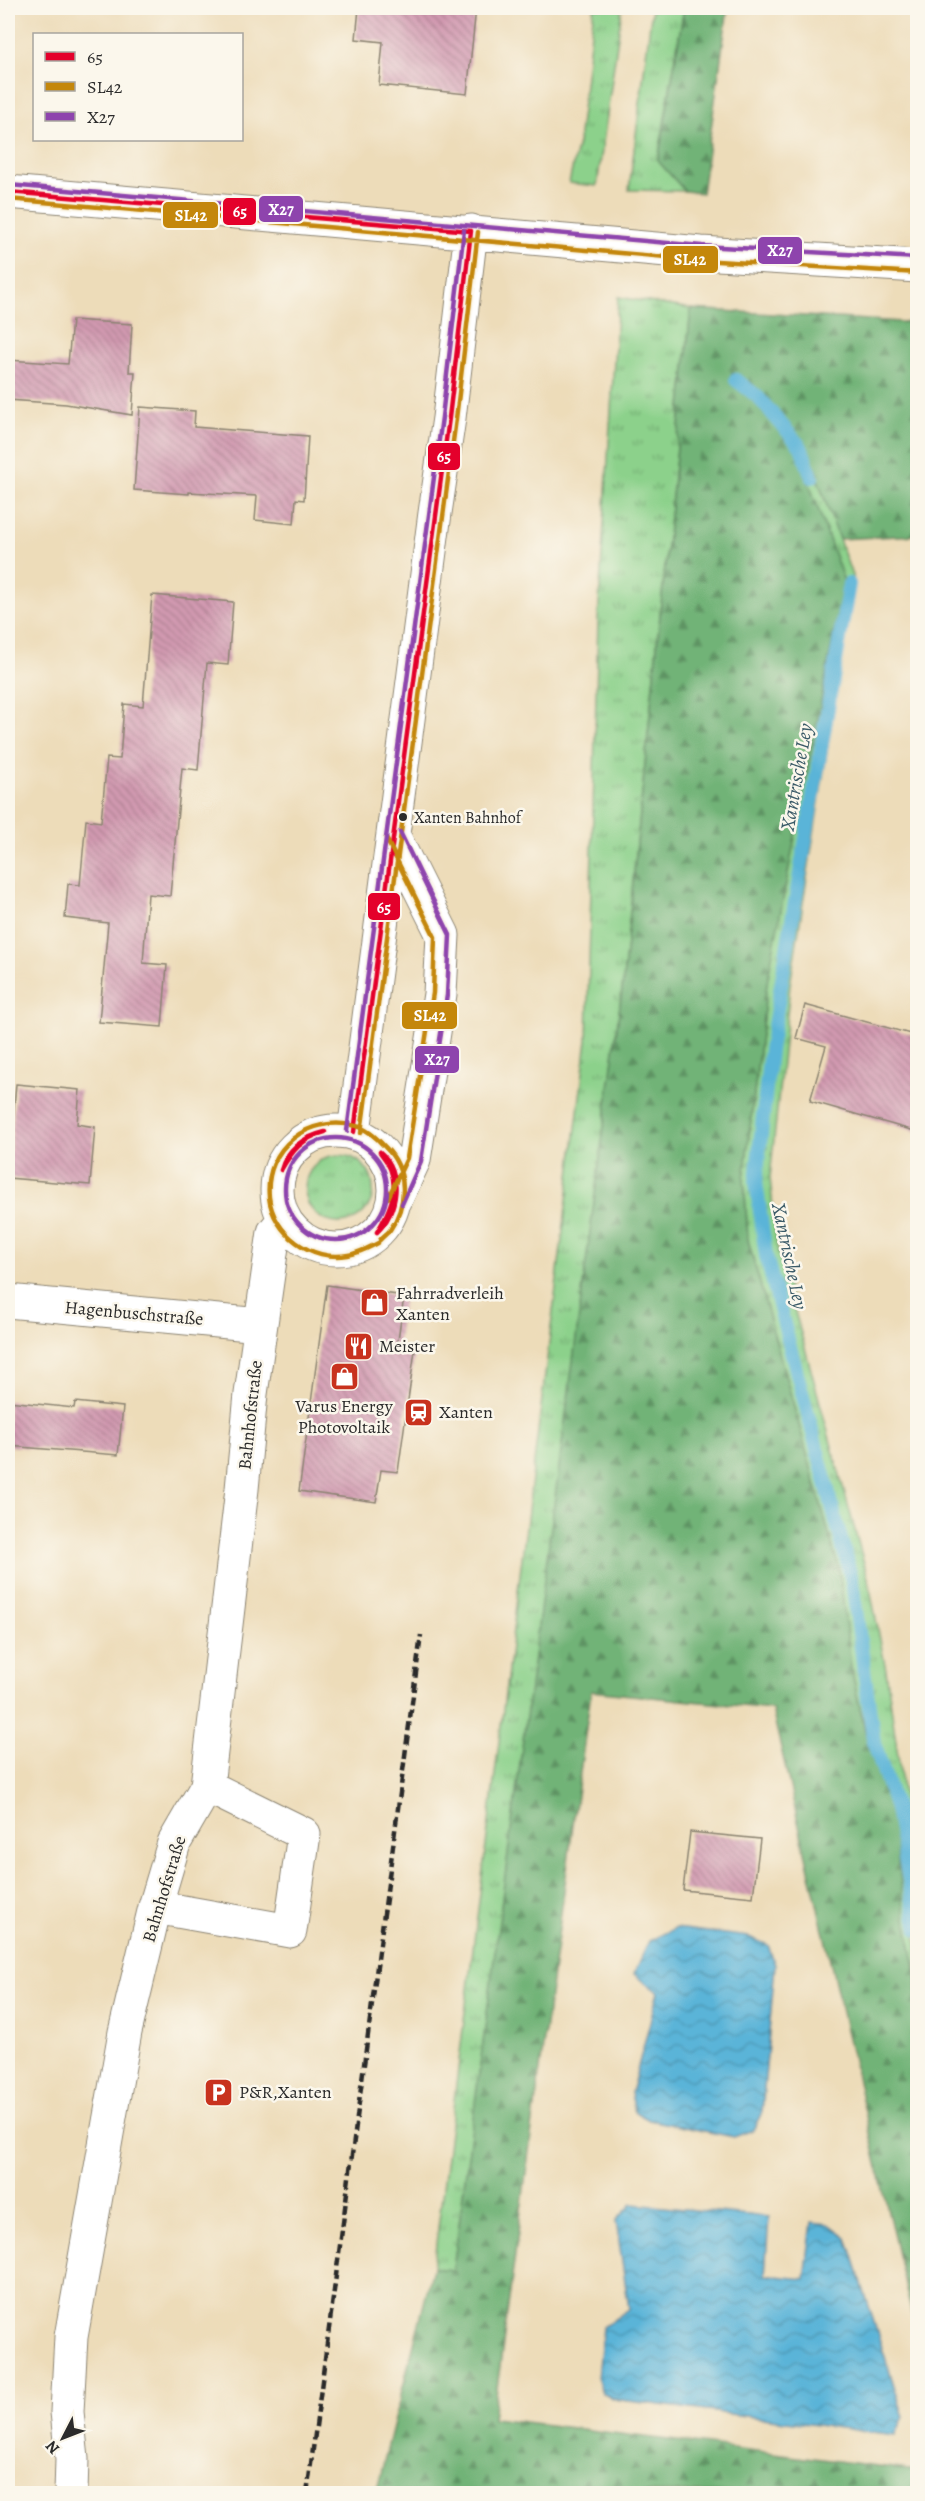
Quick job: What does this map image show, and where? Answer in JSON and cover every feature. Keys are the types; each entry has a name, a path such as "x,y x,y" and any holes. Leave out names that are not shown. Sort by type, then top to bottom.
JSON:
{"street":[{"path":"8,192 701,253 918,266"},
{"path":"354,1132 449,418 471,231"},
{"path":"393,836 443,935 440,994 414,1160 388,1221 374,1236 356,1246 336,1250 315,1246 298,1235 284,1220 277,1197 279,1173 289,1152 308,1137 330,1130 354,1132 373,1143 388,1159 395,1180 395,1202"},
{"name":"Bahnhofstraße","path":"71,2493 72,2459 67,2412 71,2337 125,2032 155,1908 174,1843 207,1786 260,1324 274,1232 284,1220"},
{"name":"Hagenbuschstraße","path":"8,1301 260,1324"},
{"path":"155,1908 290,1931 304,1834 207,1786"}],"green space":[{"path":"594,8 622,8 597,186 569,183 578,143"},
{"path":"652,8 684,8 658,160 685,191 629,190"},
{"path":"684,8 728,8 702,193 685,191 658,161"},
{"path":"618,297 691,309 623,982 453,2270 433,2268 587,1040 598,619"},
{"path":"691,309 917,323 917,535 839,539 805,444 756,390 732,372 731,381 750,397 796,447 844,581 767,983 744,1179 748,1240 839,1570 851,1667 866,1735 892,1812 904,1907 917,1980 917,2337 772,1709 591,1691 493,2418 917,2471 917,2493 376,2493 433,2268 453,2270 623,982"},
{"path":"732,371 756,390 805,444 854,581 790,985 770,1178 777,1246 868,1578 886,1670 917,1892 917,1980 904,1907 851,1667 839,1570 748,1240 744,1179 767,983 795,447 750,397 731,381"},
{"path":"339,1155 352,1158 363,1165 370,1176 373,1189 370,1202 363,1213 352,1220 339,1223 326,1220 315,1213 308,1202 305,1189 308,1176 315,1165 326,1158"}],"water":[{"path":"675,1928 749,1937 768,1945 775,1965 762,2112 753,2130 734,2137 649,2120 635,2112 631,2093 658,1992 634,1974 649,1941"},
{"path":"632,2204 769,2217 765,2275 805,2279 812,2222 829,2224 847,2237 904,2417 895,2435 613,2399 602,2393 598,2379 603,2327 629,2309 616,2221"}],"building":[{"path":"359,8 476,8 467,94 379,85 383,42 356,39"},
{"path":"72,320 132,324 129,372 135,372 132,415 66,404 8,400 8,360 68,364"},
{"path":"140,407 195,411 194,427 308,436 304,500 296,499 294,524 255,520 257,496 134,490"},
{"path":"152,595 233,602 228,665 207,663 198,770 182,768 170,896 148,894 143,963 167,965 162,1027 99,1022 108,923 65,918 68,884 80,885 86,820 101,822 107,758 120,759 124,704 143,706"},
{"path":"805,1005 918,1036 918,1132 810,1101 826,1046 796,1038"},
{"path":"16,1084 80,1090 77,1124 95,1127 90,1185 8,1178"},
{"path":"327,1285 404,1296 397,1348 415,1350 398,1472 381,1470 376,1502 299,1491"},
{"path":"8,1401 74,1408 75,1402 123,1407 118,1455 8,1446"},
{"path":"690,1832 760,1839 753,1897 683,1890"}],"waterway":[{"name":"Xantrische Ley","path":"736,380 757,396 801,447 812,477"},
{"name":"Xantrische Ley","path":"849,584 770,1050 756,1182 766,1256 852,1581 874,1743 896,1809 918,1929"}],"railway":[{"path":"307,2494 421,1635"}],"transit line":[{"name":"X27","path":"9,185 702,246 918,258"},
{"name":"65","path":"8,192 471,231"},
{"name":"SL42","path":"8,199 700,260 918,273"},
{"name":"X27","path":"347,1131 442,417 464,230"},
{"name":"65","path":"354,1132 449,418 471,231"},
{"name":"SL42","path":"361,1133 456,419 478,232"},
{"name":"X27","path":"400,832 450,935 447,995 421,1161 402,1204"},
{"name":"SL42","path":"386,838 435,937 433,993 407,1158 388,1198"},
{"name":"SL42","path":"378,1243 356,1253 334,1256 308,1249 286,1233 272,1210 269,1179 282,1149 293,1138 322,1125 356,1126 372,1134 393,1156 401,1176 402,1198 396,1220 380,1240"},
{"name":"65","path":"281,1170 287,1156 297,1145 325,1132"},
{"name":"65","path":"281,1170 299,1146 310,1138 325,1132"},
{"name":"X27","path":"336,1138 355,1142 372,1153 383,1170 387,1189 383,1208 372,1225 355,1236 336,1240 317,1236 300,1225 289,1208 285,1189 289,1170 300,1153 317,1142 336,1138"},
{"name":"65","path":"377,1232 388,1212 394,1192 392,1172 380,1152"},
{"name":"65","path":"377,1232 390,1214 395,1192 393,1170 388,1160 380,1152"}],"place":[{"name":"Xanten Bahnhof","path":"403,817"},
{"name":"Fahrradverleih Xanten","path":"375,1303"},
{"name":"Meister","path":"358,1346"},
{"name":"Varus Energy Photovoltaik","path":"344,1377"},
{"name":"Xanten","path":"418,1412"},
{"name":"P&R,Xanten","path":"218,2092"}]}
